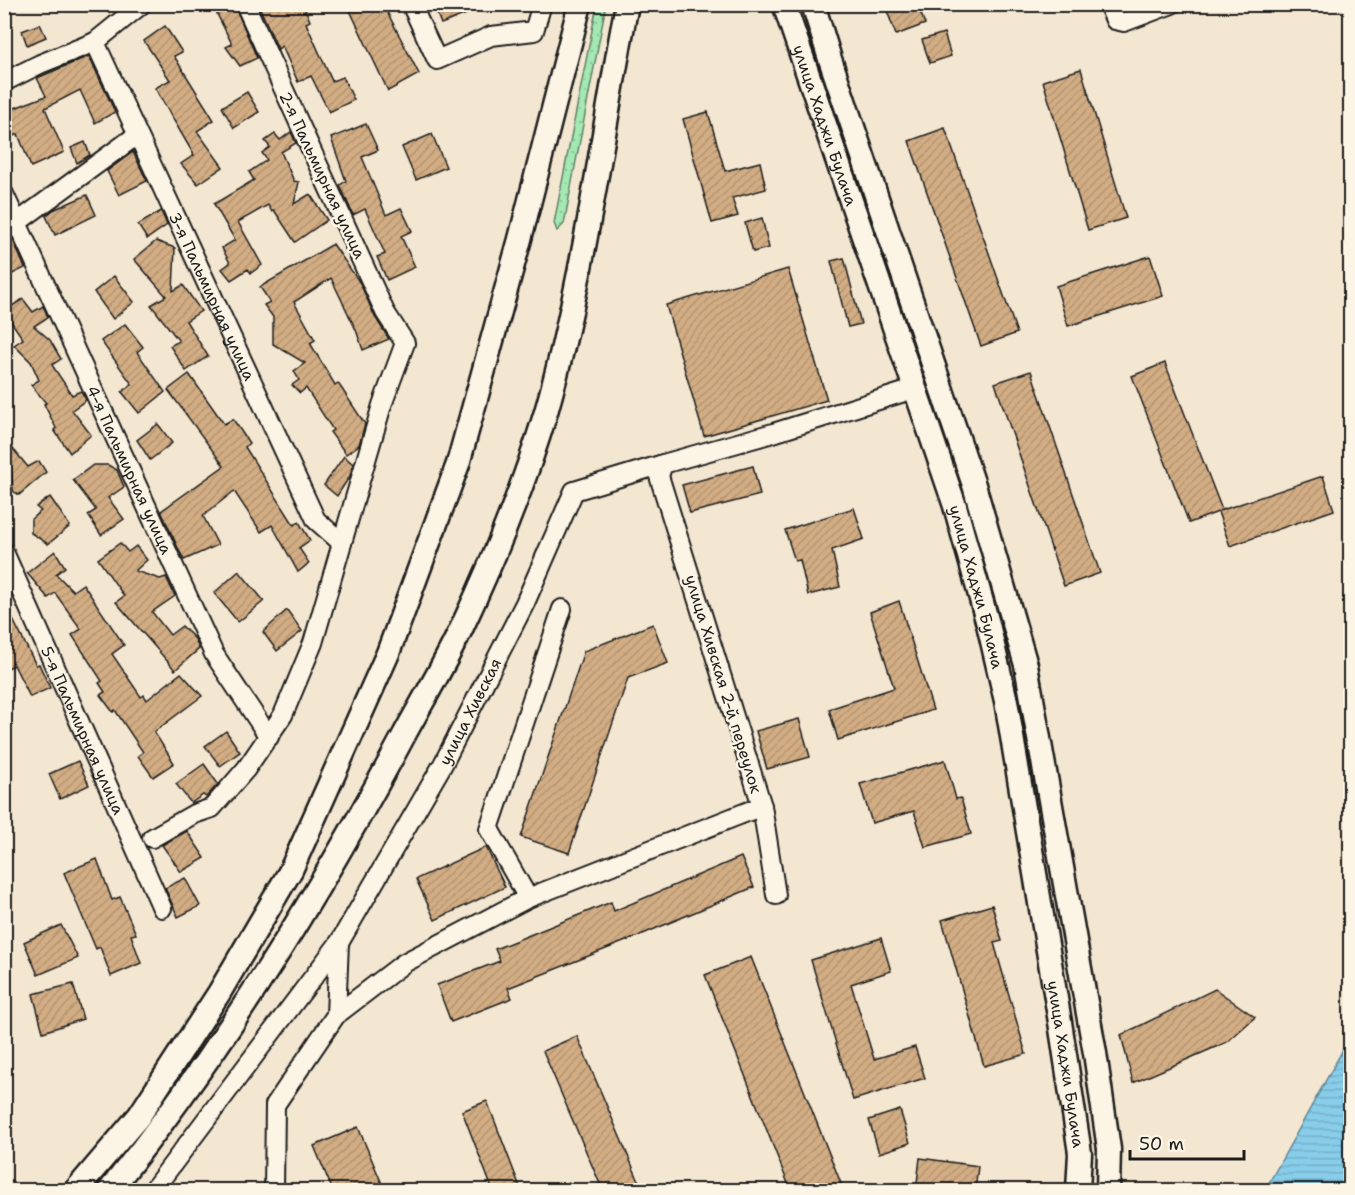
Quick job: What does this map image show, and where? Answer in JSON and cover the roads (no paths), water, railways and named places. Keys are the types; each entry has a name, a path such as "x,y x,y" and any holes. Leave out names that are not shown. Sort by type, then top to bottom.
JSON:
{"main road":[{"path":"75,1191 139,1116 219,993 291,870 388,653 458,464 520,239 580,4"},
{"path":"110,1191 200,1073 245,1006 369,799 461,629 520,491 545,415 563,349 627,4"},
{"name":"улица Хаджи Булача","path":"784,4 955,506 988,624 1006,701 1048,946 1080,1153 1078,1191"},
{"name":"улица Хаджи Булача","path":"813,4 974,485 1026,665 1095,1053 1109,1149 1108,1191"},
{"path":"914,389 939,380"}],"street":[{"path":"4,82 40,64 95,42 142,4"},
{"name":"2-я Пальмирная улица","path":"245,4 385,312 405,343 382,405 342,543"},
{"path":"411,4 437,60 491,36 534,31 542,4"},
{"path":"1108,4 1115,20 1124,22 1172,4"},
{"name":"3-я Пальмирная улица","path":"95,42 316,520 342,543"},
{"path":"11,227 137,135"},
{"name":"4-я Пальмирная улица","path":"4,194 11,227 214,654 269,737"},
{"name":"улица Хивская","path":"336,1016 339,943 443,764 525,603 574,491 661,470 914,389"},
{"name":"улица Хивская 2-й переулок","path":"661,470 762,806 776,895"},
{"path":"152,838 194,814 212,808 239,778 269,737 283,715 313,643 342,543"},
{"name":"5-я Пальмирная улица","path":"4,552 162,908"},
{"path":"528,898 489,830 562,609"},
{"path":"274,1191 275,1105 336,1016 404,963 528,898 762,806"},
{"path":"153,1191 339,943"}],"water":[{"path":"1350,1037 1350,1190 1265,1190"}]}
